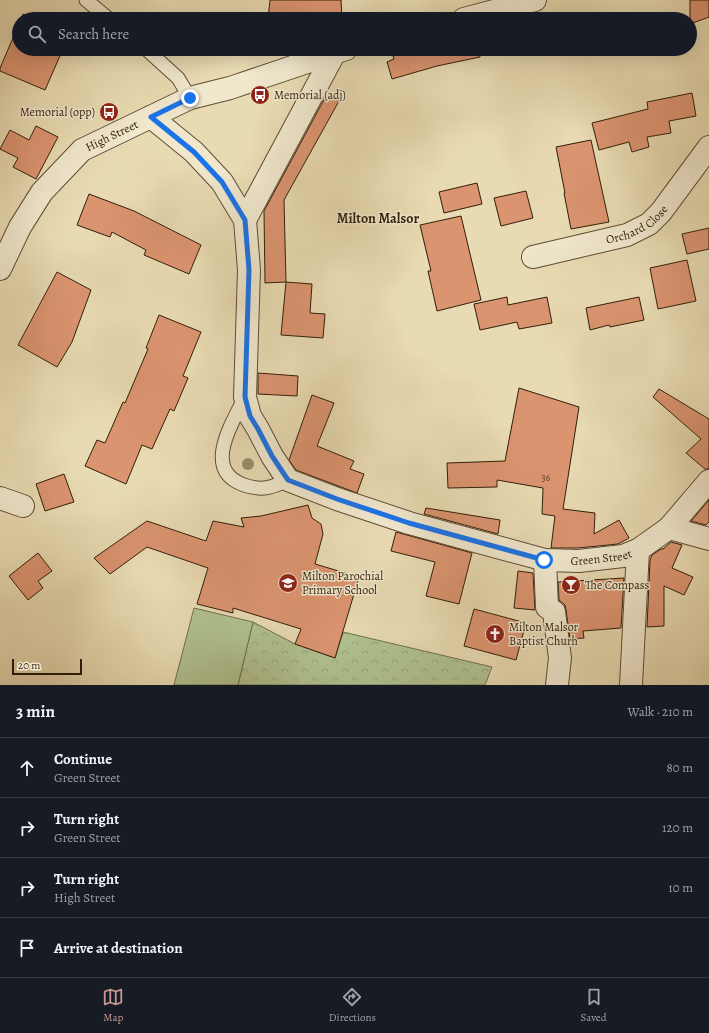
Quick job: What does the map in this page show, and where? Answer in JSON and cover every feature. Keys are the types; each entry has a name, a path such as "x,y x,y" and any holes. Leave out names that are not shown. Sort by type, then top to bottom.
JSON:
{"street":[{"path":"490,12 535,0"},
{"name":"High Street","path":"0,269 20,227 42,192 82,150 190,98 230,88 323,56"},
{"path":"245,220 338,56"},
{"path":"151,117 194,152 222,182 245,220 249,270 245,397 250,416 272,456 288,480"},
{"name":"Orchard Close","path":"533,257 627,235 649,224 661,212 709,147"},
{"name":"Green Street","path":"288,480 337,499 409,523 544,560 579,561 623,556 638,550 669,528 709,481"},
{"path":"0,498 23,506"},
{"path":"669,528 709,538"},
{"path":"631,685 638,550"},
{"path":"544,560 547,606 554,612 560,658 557,685"}],"lane":[{"path":"86,0 101,12"},
{"path":"154,56 178,78 190,98"},
{"path":"245,397 224,444 222,457 225,471 232,479 252,488 272,488 288,480"}],"green space":[{"path":"194,608 253,622 238,685 174,685"},
{"path":"253,622 295,644 335,658 343,632 492,667 485,685 238,685"}],"building":[{"path":"270,0 341,0 342,12 269,12"},
{"path":"690,0 709,0 709,17 697,21 697,12 690,12"},
{"path":"12,40 12,56 60,56 45,90 0,71"},
{"path":"393,56 480,57 437,66 392,79 387,62 394,59"},
{"path":"692,93 696,116 669,121 671,133 647,137 649,147 632,152 629,142 599,150 592,123 648,109 647,102"},
{"path":"327,94 339,101 284,200 286,282 265,283 264,211"},
{"path":"36,126 58,137 36,179 13,167 18,158 0,149 10,130 29,140"},
{"path":"591,140 609,222 571,229 556,147"},
{"path":"477,183 482,204 444,213 439,192"},
{"path":"526,191 533,218 501,226 494,198"},
{"path":"89,194 134,211 201,245 189,274 144,255 146,250 112,232 110,237 77,225"},
{"path":"461,216 481,300 437,311 428,271 431,271 420,225"},
{"path":"709,228 709,249 687,254 682,234"},
{"path":"687,260 696,301 658,309 650,268"},
{"path":"57,272 91,290 72,342 57,367 18,345"},
{"path":"286,282 312,284 310,313 325,314 323,338 281,335"},
{"path":"507,297 508,305 547,297 552,323 519,329 517,322 480,330 474,304"},
{"path":"639,297 644,320 610,327 609,325 590,330 586,308"},
{"path":"159,315 201,332 183,376 188,378 174,411 170,409 152,449 142,445 126,484 85,466 97,440 105,443 123,402 125,403 148,349 146,348"},
{"path":"258,373 298,376 297,396 258,394"},
{"path":"519,388 579,407 563,509 595,513 594,534 619,520 629,538 618,544 578,548 551,548 555,516 542,514 543,488 497,480 497,487 448,488 447,463 505,461"},
{"path":"659,389 709,419 709,469 705,469 686,453 701,439 653,397"},
{"path":"312,395 334,403 317,446 354,461 350,469 364,474 357,493 296,470 289,460"},
{"path":"64,474 74,502 45,511 36,484"},
{"path":"709,500 709,522 706,525 691,521"},
{"path":"308,505 312,518 321,524 323,534 315,564 359,577 335,658 295,644 301,629 233,608 233,613 197,604 208,568 147,547 110,574 94,558 147,521 206,541 213,521 244,527 241,518 261,516"},
{"path":"426,508 500,520 498,534 424,514"},
{"path":"396,532 472,553 459,604 426,596 435,562 391,551"},
{"path":"671,542 682,545 672,568 693,577 684,595 664,586 664,626 647,627 650,560 652,555 663,549"},
{"path":"38,553 52,571 38,581 43,588 28,600 9,576"},
{"path":"518,571 533,573 535,610 514,608"},
{"path":"624,578 621,628 583,631 584,638 570,639 565,605 559,600 558,582"},
{"name":"Milton Malsor Baptist Churh","path":"474,609 526,623 516,660 464,646"}],"place":[{"name":"Memorial (adj)","path":"260,95"},
{"name":"Memorial (opp)","path":"109,112"},
{"name":"Milton Parochial Primary School","path":"288,583"},
{"name":"The Compass","path":"571,585"},
{"name":"Milton Malsor Baptist Churh","path":"495,634"}],"district":[{"name":"Milton Malsor","path":"378,218"}],"route":[{"path":"190,98 151,117 194,152 222,182 245,220 249,270 245,397 250,416 272,456 288,480 337,499 409,523 544,560"}]}
